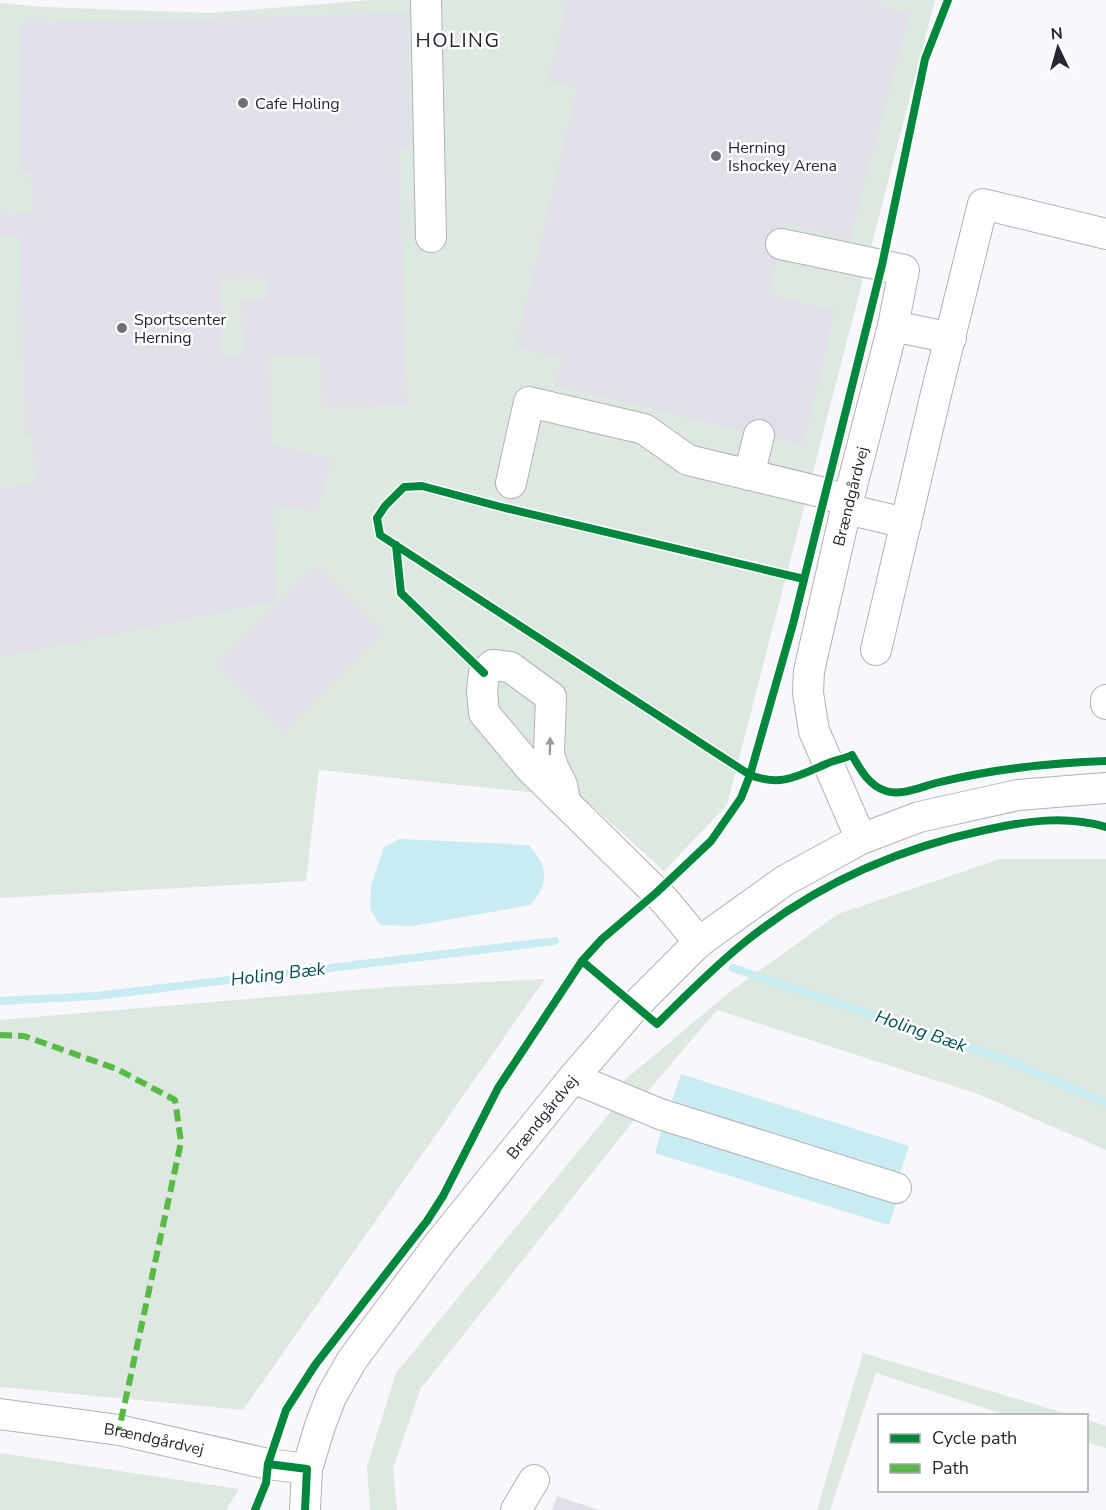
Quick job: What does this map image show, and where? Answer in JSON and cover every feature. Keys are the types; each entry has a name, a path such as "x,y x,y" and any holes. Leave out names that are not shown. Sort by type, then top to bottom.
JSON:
{"street":[{"path":"426,0 431,237"},
{"path":"876,650 983,204 1106,234"},
{"name":"Brændgårdvej","path":"781,244 904,270 893,326 847,505 809,671 807,693 814,731 861,839"},
{"path":"893,326 951,338"},
{"path":"511,483 529,402 644,429 688,460 825,493 847,505 906,524"},
{"path":"749,475 759,435"},
{"name":"Brændgårdvej","path":"304,1510 308,1469 331,1396 352,1360 438,1245 573,1078 636,1006 699,942 784,881 861,839 919,817 1018,795 1106,788"},
{"path":"565,801 665,901 699,942"},
{"path":"573,1078 660,1113 896,1188"},
{"name":"Brændgårdvej","path":"0,1414 119,1430 268,1464 308,1469"},
{"path":"516,1510 534,1480"}],"shaded area":[{"path":"370,0 935,0 727,805 664,871 583,798 319,770 306,881 0,898 0,3 44,7 211,13"},
{"path":"1000,859 1106,859 1106,1150 978,1094 717,1010 643,1097 620,1084 731,991 838,914"},
{"path":"545,979 243,1410 0,1387 0,1020 388,987"},
{"path":"613,1109 635,1119 421,1388 393,1468 397,1510 370,1510 367,1466 396,1373"},
{"path":"863,1353 1068,1414 1003,1414 876,1373 830,1510 817,1510"},
{"path":"1088,1420 1106,1426 1106,1448 1088,1442"},
{"path":"0,1453 239,1489 226,1510 0,1510"}],"water":[{"path":"399,839 529,845 543,868 544,882 531,905 413,926 380,925 370,909 371,885 384,847"},
{"path":"681,1074 909,1146 900,1174 672,1101"},
{"path":"663,1125 898,1198 889,1225 655,1153"}],"building":[{"name":"Herning Ishockey Arena","path":"568,0 880,0 878,5 910,13 849,240 786,223 769,294 835,310 803,445 555,386 562,358 516,347 577,88 548,81"},
{"name":"Sportscenter Herning","path":"407,13 411,148 399,149 407,405 322,408 320,355 270,356 272,444 331,458 317,513 273,504 276,601 0,658 0,489 35,483 32,435 25,434 21,236 0,236 0,215 33,213 31,173 21,173 19,55 21,23","holes":["267,278 267,299 241,300 243,355 222,356 220,279"]},
{"path":"317,566 383,633 283,732 216,665"},
{"path":"557,1496 599,1510 552,1510"}],"waterway":[{"name":"Holing Bæk","path":"0,1001 96,996 555,941"},
{"name":"Holing Bæk","path":"733,968 1004,1059 1106,1103"}],"marked path":[{"path":"0,1035 24,1036 117,1069 175,1100 181,1142 119,1430"}],"cycle path":[{"path":"255,1510 266,1483 268,1464 286,1410 315,1365 427,1221 443,1196 498,1088 582,961 602,939 656,893 711,841 741,798 750,775 793,624 882,265 925,59 948,0"},
{"path":"804,579 422,486 404,487 385,506 377,518 380,535 750,775 780,780 852,755 858,766 875,785 886,791 898,792 999,770 1106,761"},
{"path":"396,545 401,593 484,673"},
{"path":"582,961 657,1024 740,946 767,925 825,888 887,859 952,838 1030,822 1061,820 1106,827"},
{"path":"268,1464 307,1469 305,1510"}],"place":[{"name":"Cafe Holing","path":"243,103"},
{"name":"Herning Ishockey Arena","path":"716,156"},
{"name":"Sportscenter Herning","path":"122,328"}],"district":[{"name":"HOLING","path":"458,40"}]}
